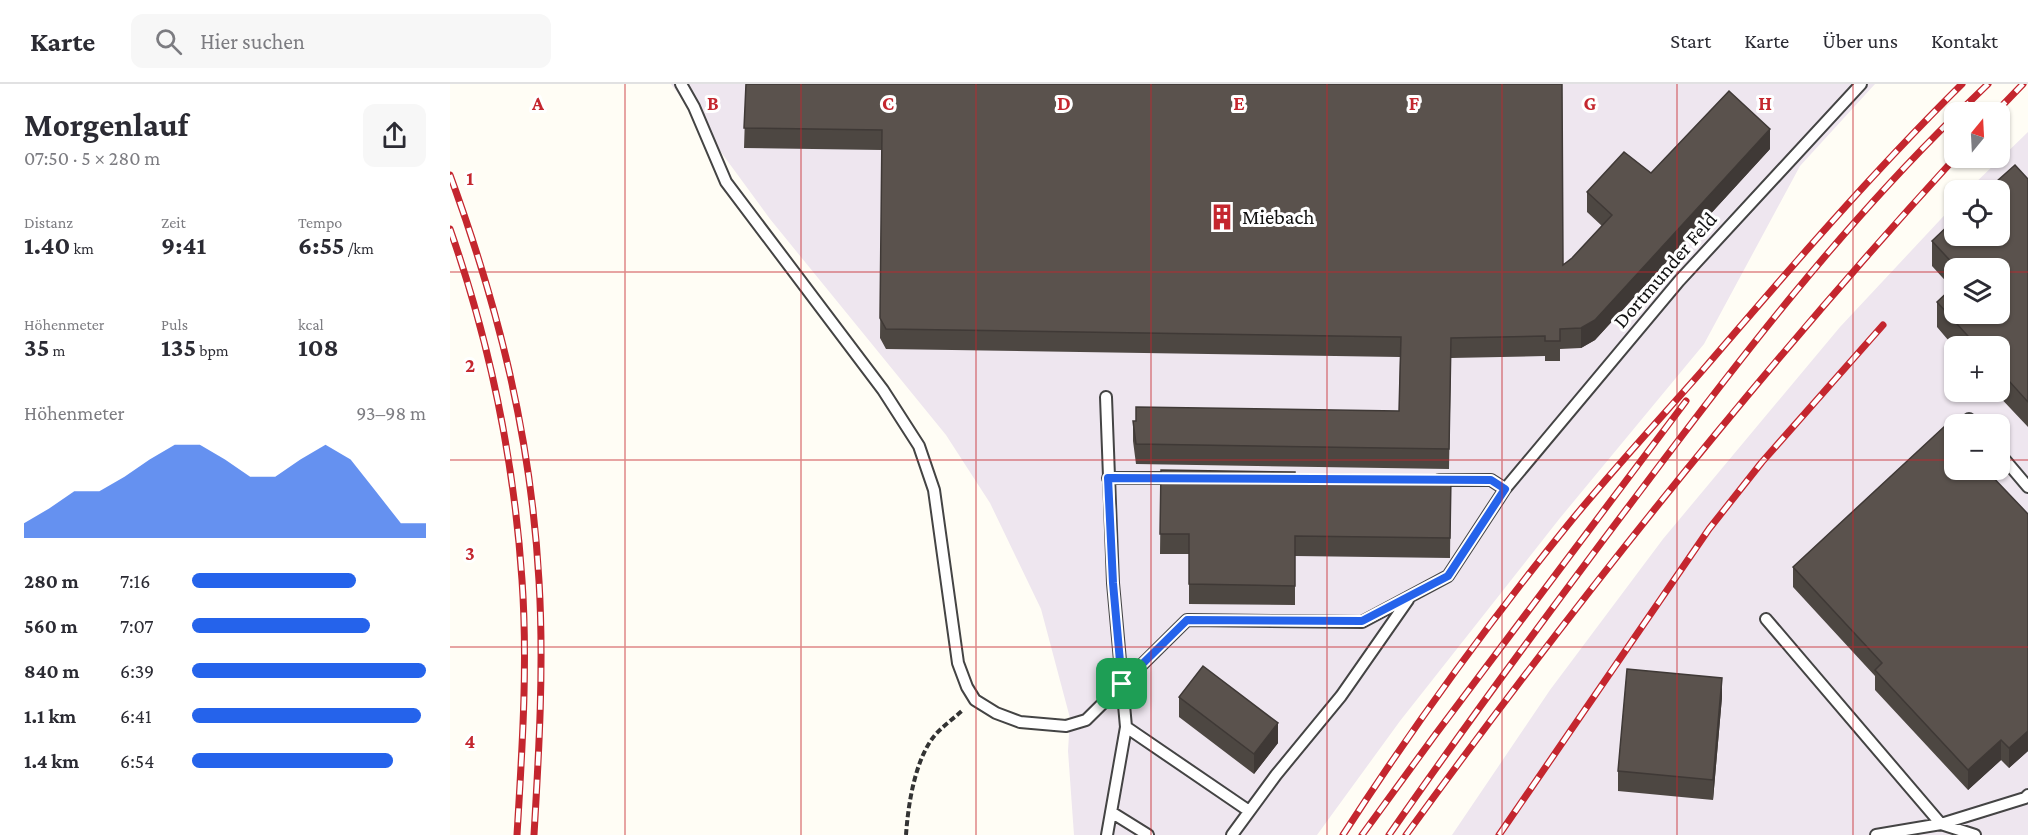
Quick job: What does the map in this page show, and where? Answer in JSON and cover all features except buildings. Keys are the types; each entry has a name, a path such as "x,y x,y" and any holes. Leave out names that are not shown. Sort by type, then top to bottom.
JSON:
{"lane":[{"path":"681,84 694,107 726,182 883,390 919,446 934,490 958,663 967,687 975,699"},
{"name":"Dortmunder Feld","path":"975,699 996,713 1020,722 1066,726 1086,720 1187,620 1362,621 1448,576 1505,489 1678,281 1861,84"},
{"path":"1106,397 1113,583 1125,727 1107,835"},
{"path":"2010,466 2028,487"},
{"path":"1108,478 1180,478"},
{"path":"1431,480 1491,480 1505,489"},
{"path":"1232,835 1276,775 1341,696 1410,597"},
{"path":"1766,619 1941,824 1975,835"},
{"path":"1125,727 1249,811"},
{"path":"1876,835 1941,824 2025,798 2028,795"},
{"path":"1111,812 1148,835"}],"path":[{"path":"906,835 918,765 934,736 975,699"}],"shaded area":[{"path":"671,84 1875,84 1800,166 1704,344 1560,518 1400,721 1317,835 1074,835 1068,751 1070,718 1041,609 990,503 946,435 770,219"},
{"path":"2028,132 2028,835 1452,835 1550,690 1663,539 1840,327 1944,216 1944,246 2010,246 2010,180 1978,180 1991,168 2010,168 2010,149"}],"railway":[{"path":"1343,835 1451,678 1583,506 1829,225 1894,153 1962,84"},
{"path":"1969,102 1988,84"},
{"path":"2006,102 2023,84"},
{"path":"1389,835 1547,616 1754,342 1831,249 1944,127"},
{"path":"1406,835 1536,660 1671,489 1811,321 1946,168"},
{"path":"450,175 468,225 498,324 529,476 539,581 541,644 534,835"},
{"path":"450,229 477,315 498,402 518,535 524,612 524,676 517,835"},
{"path":"1499,835 1709,529 1762,462 1883,325"},
{"path":"1362,835 1686,401"}],"place":[{"name":"Miebach","path":"1222,217"}],"route":[{"path":"1108,478 1491,480 1505,489 1448,576 1362,621 1187,620 1122,684 1113,583 1108,478"}]}
